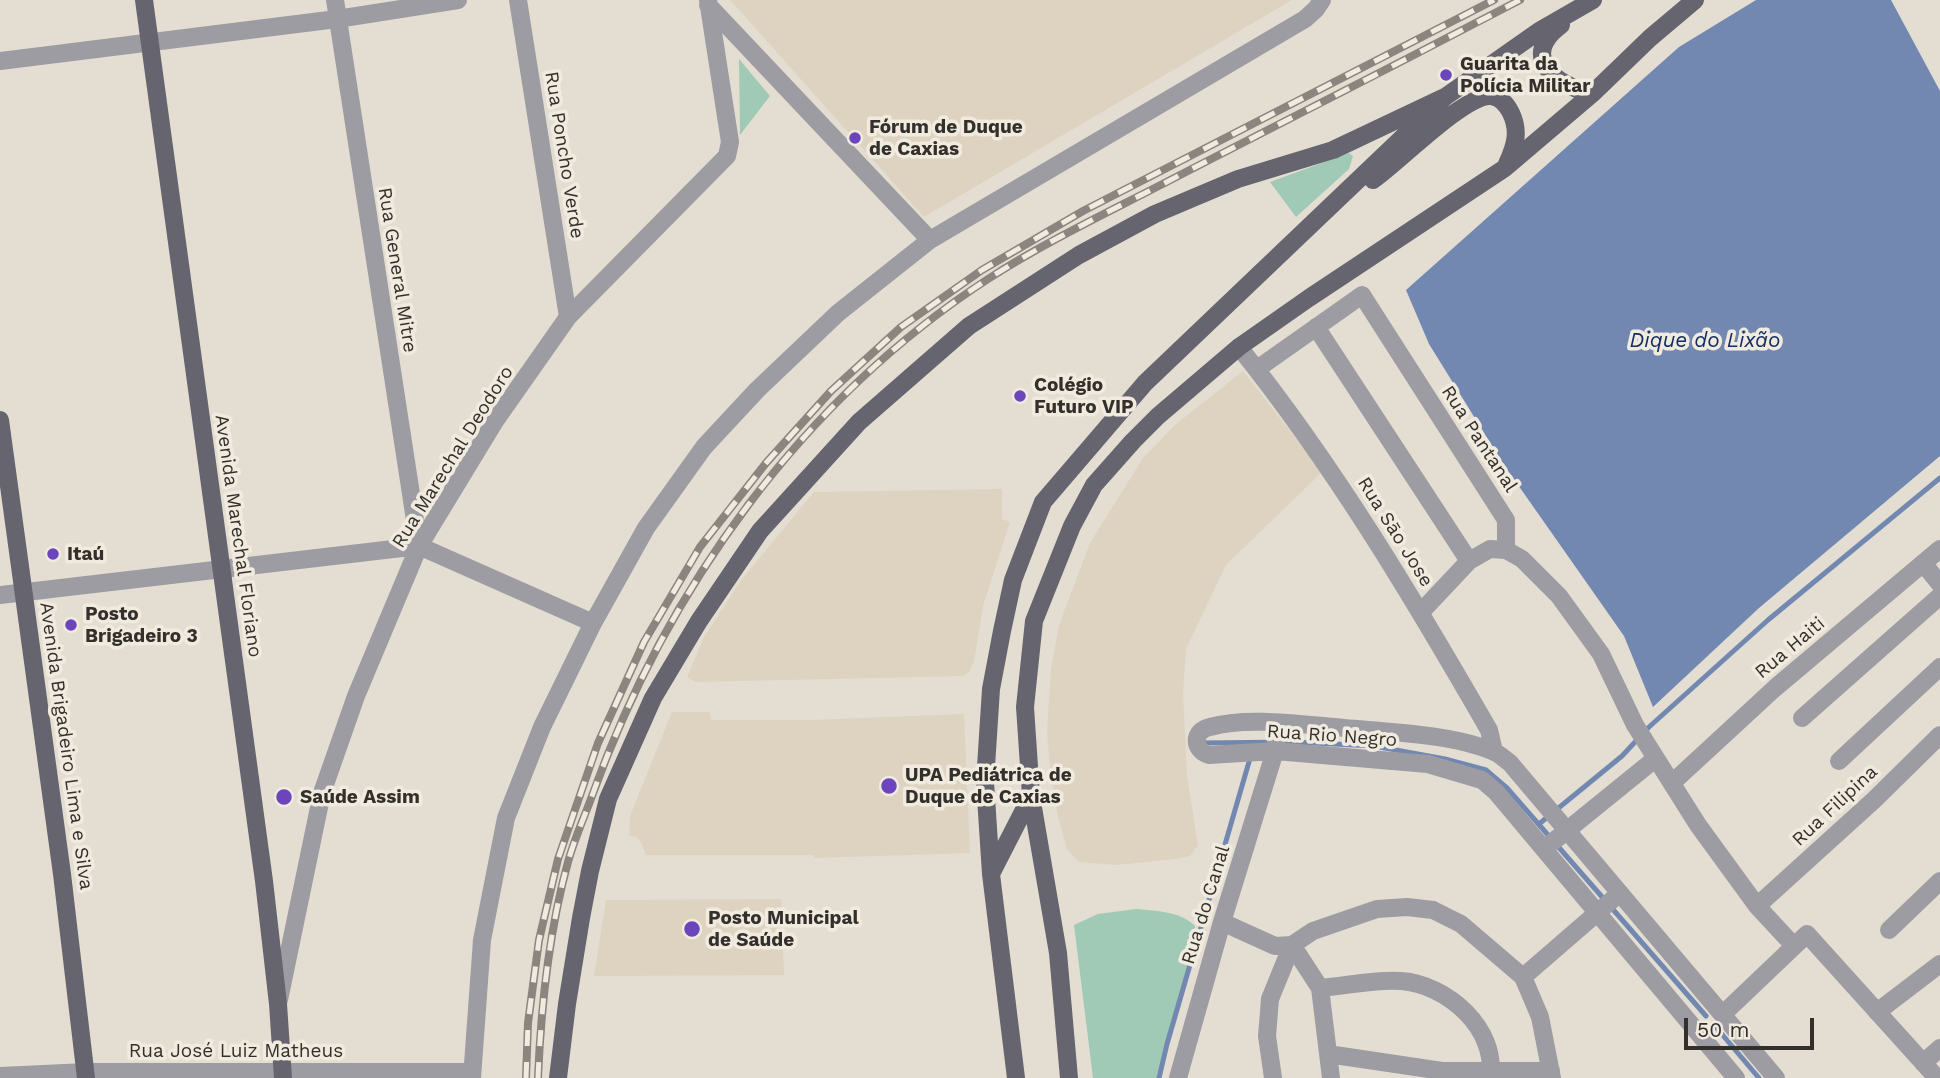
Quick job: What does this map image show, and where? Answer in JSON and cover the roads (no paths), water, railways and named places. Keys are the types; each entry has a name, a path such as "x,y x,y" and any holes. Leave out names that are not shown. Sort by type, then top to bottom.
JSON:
{"main road":[{"name":"Avenida Marechal Floriano","path":"144,0 264,881 283,1074"},
{"path":"1591,94 1568,87 1553,78 1542,57 1544,43 1550,33 1594,0"},
{"path":"1016,1078 991,874 985,782 991,690 1013,580 1043,502 1145,383 1445,97 1539,31 1594,0"},
{"path":"1069,1078 1058,953 1031,796 1025,707 1034,621 1072,526 1094,485 1132,441 1239,347 1506,168 1695,0"},
{"path":"1318,218 1377,177 1447,119 1490,96 1501,100 1510,111 1516,127 1514,148 1506,168"},
{"path":"558,1078 566,1004 581,918 608,799 653,698 699,621 769,521 859,422 970,326 1079,255 1155,214 1238,179 1333,150 1445,97"},
{"name":"Avenida Brigadeiro Lima e Silva","path":"0,420 86,1075"},
{"path":"991,874 1031,796"}],"street":[{"name":"Rua General Mitre","path":"335,0 419,546"},
{"path":"0,61 337,19 458,0"},
{"name":"Rua Poncho Verde","path":"518,0 568,317"},
{"path":"472,1075 482,940 506,818 542,727 593,622 646,528 704,447 757,390 838,313 930,240 1305,19 1322,0"},
{"path":"708,3 930,240"},
{"name":"Rua Marechal Deodoro","path":"278,1004 322,793 356,696 419,546 495,421 568,317 727,156 730,142 708,3"},
{"name":"Rua Pantanal","path":"1256,369 1362,295 1506,520 1506,550"},
{"path":"1316,327 1469,561"},
{"name":"Rua Sāo Jose","path":"1239,347 1348,495 1421,612 1489,730 1494,751"},
{"path":"0,595 419,546 593,622"},
{"path":"1421,612 1469,561 1490,549 1506,550 1522,559 1559,596 1601,654 1634,725 1653,756 1698,825 1757,906 1800,940 1877,1012 1937,1078"},
{"name":"Rua Haiti","path":"1672,783 1775,688 1940,549"},
{"path":"1923,563 1940,584"},
{"path":"1802,718 1940,596"},
{"path":"1839,761 1940,667"},
{"name":"Rua Sāo Jose","path":"1200,731 1229,724 1269,742 1395,732 1460,742 1494,751 1510,763 1529,806 1556,837 1618,894 1776,1078"},
{"name":"Rua Rio Negro","path":"1200,731 1196,738 1202,753 1218,756 1269,742 1428,764 1482,780"},
{"name":"Rua Filipina","path":"1757,906 1874,800 1940,735"},
{"name":"Rua do Canal","path":"1178,1078 1269,742"},
{"path":"1556,837 1653,756"},
{"name":"Rua Sāo Jose","path":"1482,780 1496,792 1529,806 1556,837 1600,911 1736,1078"},
{"path":"1889,930 1940,881"},
{"path":"1522,977 1618,894"},
{"path":"1222,922 1275,946 1292,945 1312,931 1377,909 1407,907 1433,910 1461,925 1522,977 1540,1017 1551,1074 1442,1074 1328,1054"},
{"path":"1723,1014 1800,940"},
{"path":"1292,945 1320,988 1331,1078"},
{"path":"1273,1078 1267,1036 1270,999 1292,945"},
{"path":"1877,1012 1940,964"},
{"path":"1320,988 1400,981 1433,990 1464,1009 1474,1020 1484,1035 1490,1074"},
{"path":"1923,1063 1940,1048"},
{"name":"Rua José Luiz Matheus","path":"0,1076 472,1075"}],"water":[{"name":"Dique do Lixão","path":"1756,0 1891,0 1940,91 1940,456 1759,608 1653,707 1624,636 1504,465 1429,344 1406,290 1679,47"}],"waterway":[{"path":"1539,824 1622,756 1649,727 1768,620 1940,478"},
{"path":"1200,743 1294,742 1374,746 1445,759 1486,770 1507,788 1706,1016"},
{"path":"1159,1078 1251,755"},
{"path":"1715,1026 1759,1078"}],"railway":[{"path":"526,1078 528,1023 539,940 558,859 598,743 644,642 700,547 766,463 831,391 901,327 982,270 1083,211 1494,0"},
{"path":"538,1078 547,969 561,888 576,837 623,719 659,645 701,573 748,505 800,441 858,382 921,327 988,279 1083,225 1520,0"}],"place":[{"name":"Guarita da Polícia Militar","path":"1446,75"},
{"name":"Fórum de Duque de Caxias","path":"855,138"},
{"name":"Colégio Futuro VIP","path":"1020,396"},
{"name":"Itaú","path":"53,554"},
{"name":"Posto Brigadeiro 3","path":"71,625"},
{"name":"UPA Pediátrica de Duque de Caxias","path":"889,786"},
{"name":"Saúde Assim","path":"284,797"},
{"name":"Posto Municipal de Saúde","path":"692,929"}]}
